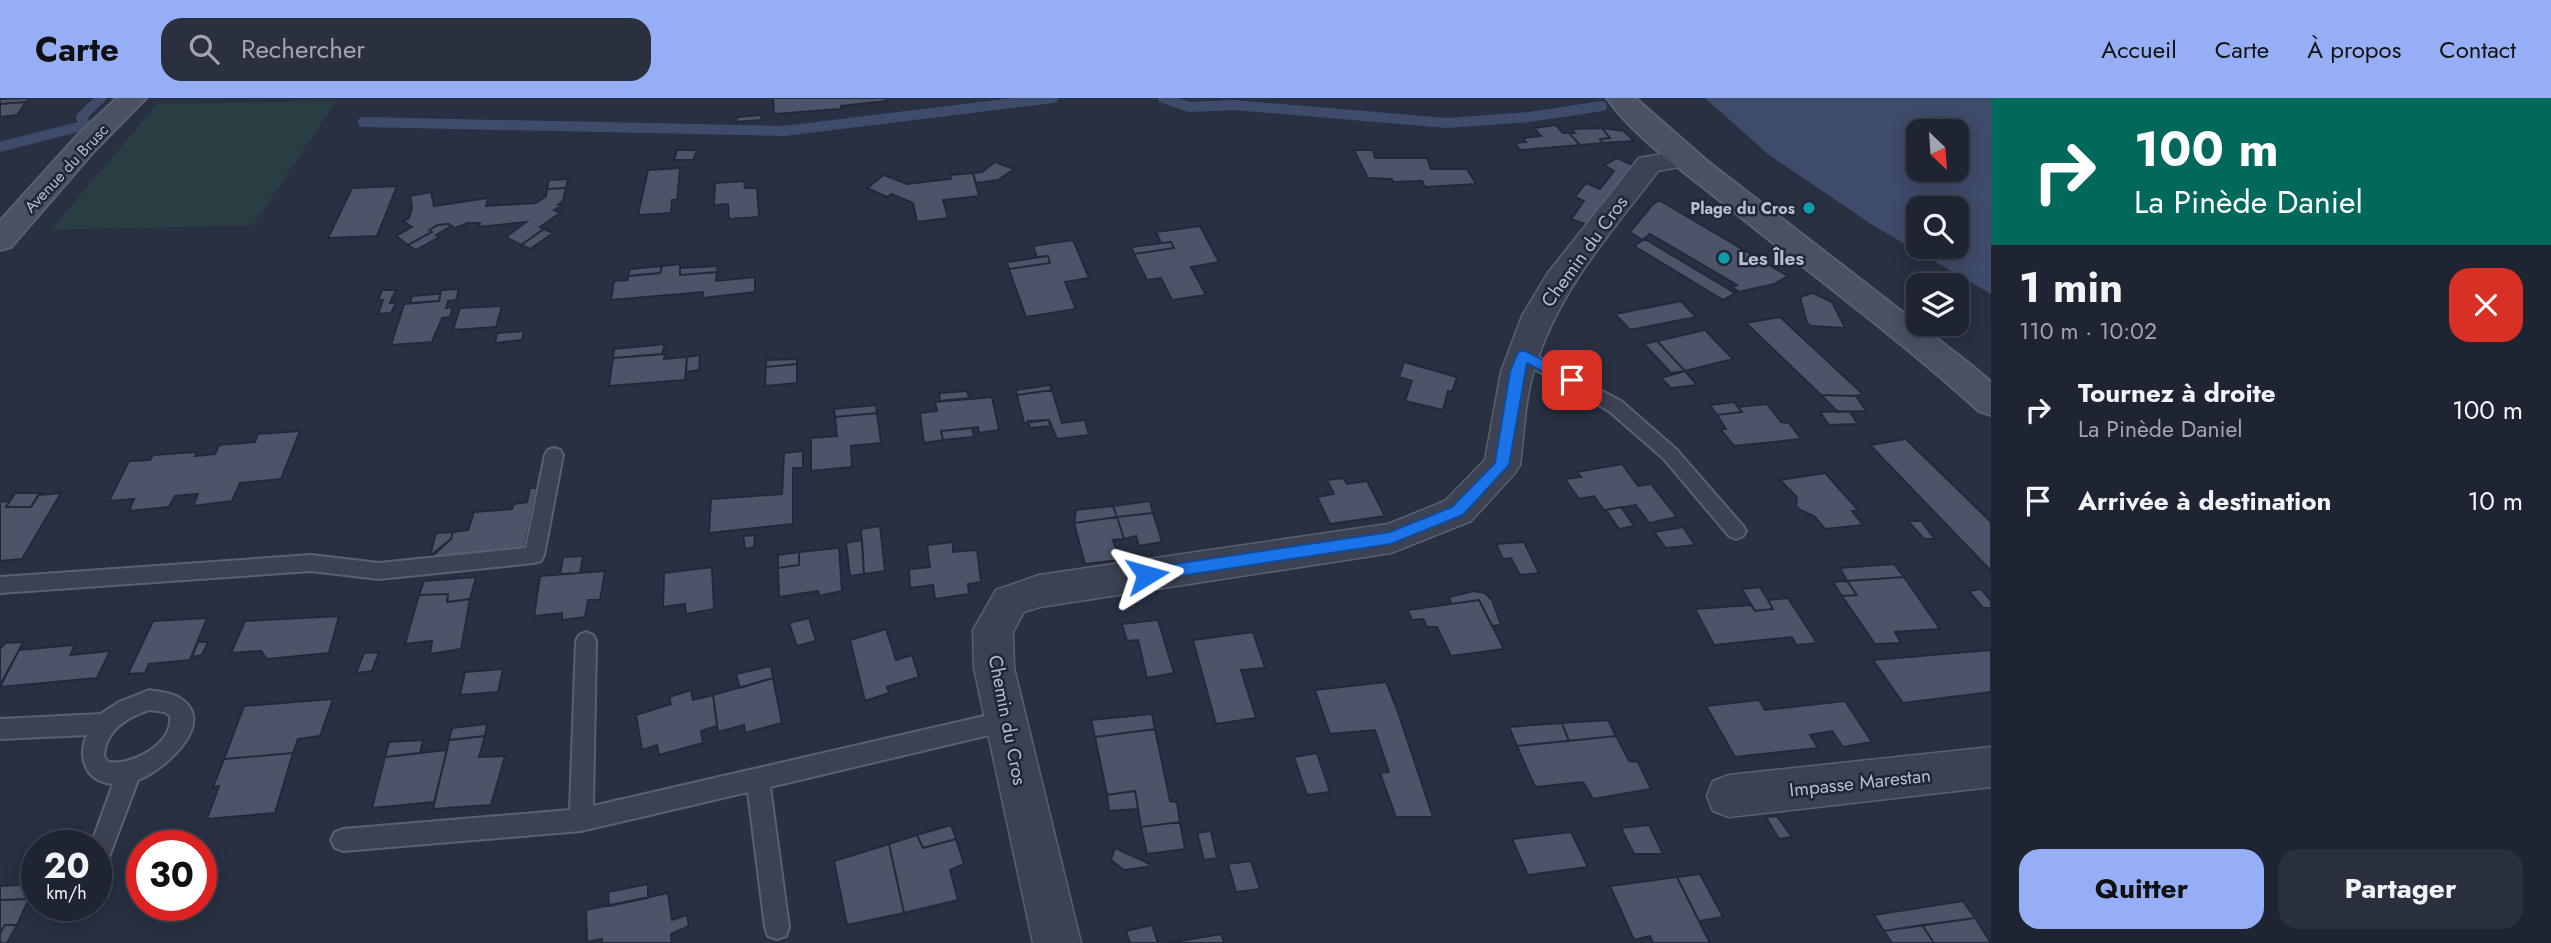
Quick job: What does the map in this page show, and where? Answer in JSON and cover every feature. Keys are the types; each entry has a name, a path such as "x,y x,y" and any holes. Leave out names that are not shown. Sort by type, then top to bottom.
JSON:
{"main road":[{"name":"Avenue du Brusc","path":"0,240 85,144 133,98"},
{"path":"1620,98 1684,158 1778,233 1886,313 1991,401"}],"street":[{"name":"Chemin du Cros","path":"1057,943 993,668 993,630 1010,601 1039,591 1391,538 1458,511 1502,465 1517,372 1538,316 1559,280 1649,164 1684,158"},
{"name":"Impasse Marestan","path":"1729,796 1991,767"}],"lane":[{"path":"1523,355 1615,406 1670,454 1736,531"},
{"path":"0,585 311,563 379,571 534,555 554,455"},
{"path":"581,820 586,641"},
{"path":"149,700 163,700 174,705 181,712 179,736 170,749 144,768 129,773 104,772 96,766 91,758 96,735 118,713 149,700"},
{"path":"344,840 581,820 1006,721"},
{"path":"0,729 105,724"},
{"path":"108,830 129,773"},
{"path":"758,779 777,927"}],"shaded area":[{"path":"336,101 253,225 51,230 157,104"}],"water":[{"path":"1705,98 1991,98 1991,294 1969,281 1969,273 1955,273 1931,259 1969,259 1969,196 1906,196 1906,245 1769,155"}],"building":[{"path":"29,98 26,102 0,104 0,99"},
{"path":"773,98 886,98 887,101 841,106 841,109 774,114"},
{"path":"26,102 17,115 0,117 0,104"},
{"path":"761,115 762,120 736,122 737,117"},
{"path":"1556,125 1563,133 1569,133 1580,145 1520,150 1515,143 1526,142 1523,138 1541,136 1534,128"},
{"path":"1602,128 1610,138 1600,139 1603,143 1580,145 1569,133 1575,133 1571,129"},
{"path":"1602,128 1624,131 1634,141 1603,143 1600,139 1610,138"},
{"path":"677,150 697,150 693,160 674,160"},
{"path":"1354,150 1373,150 1375,158 1427,158 1431,169 1467,169 1476,184 1425,187 1422,181 1393,182 1392,179 1368,178"},
{"path":"1617,158 1635,166 1590,226 1571,219 1584,201 1575,197 1586,183 1600,189 1614,171 1604,165"},
{"path":"995,162 1014,169 998,180 976,183 973,173 982,172"},
{"path":"680,168 677,200 672,200 671,213 638,215 648,170"},
{"path":"973,173 979,196 943,200 948,218 917,222 913,203 891,194 887,197 867,188 884,175 907,184 951,179 950,175"},
{"path":"568,179 566,188 547,189 549,180"},
{"path":"744,181 745,188 757,188 759,217 729,219 728,204 714,205 715,183"},
{"path":"397,186 377,236 328,238 352,188"},
{"path":"566,188 563,201 558,205 561,206 554,210 560,213 540,227 544,229 521,245 506,237 526,222 478,227 480,223 468,223 455,228 449,224 438,225 429,230 432,232 408,245 396,236 412,227 403,221 409,218 412,207 410,196 431,192 434,206 488,198 486,206 536,203 546,196 547,189"},
{"name":"Les Îles","path":"1659,200 1788,276 1774,284 1739,292 1732,287 1737,285 1650,234 1642,240 1630,232"},
{"path":"438,225 451,226 436,235 439,237 416,250 408,245 432,232 429,230"},
{"path":"1200,226 1219,262 1191,267 1206,295 1172,300 1161,278 1147,280 1134,254 1174,248 1171,242 1161,243 1156,232"},
{"path":"544,229 553,233 530,249 521,245"},
{"path":"1645,239 1735,293 1723,300 1634,246"},
{"path":"1073,240 1089,278 1065,282 1076,309 1026,317 1009,269 1050,263 1048,256 1037,257 1033,246"},
{"path":"1171,242 1174,248 1134,254 1131,247"},
{"path":"1048,256 1050,263 1009,269 1007,262"},
{"path":"680,264 680,275 717,272 716,281 755,277 755,292 703,298 703,292 611,300 614,281 628,280 628,276 660,273 662,266"},
{"path":"662,266 660,273 628,276 630,269"},
{"path":"718,266 717,272 680,275 680,268"},
{"path":"459,289 456,300 448,301 446,308 453,307 450,317 442,318 432,342 391,345 404,304 439,301 441,290"},
{"path":"382,290 396,290 390,303 396,303 391,313 378,314 383,300 378,300"},
{"path":"1813,293 1832,302 1845,328 1811,326 1807,323 1800,297"},
{"path":"440,294 439,301 410,303 412,296"},
{"path":"1681,301 1696,317 1630,330 1615,314"},
{"path":"502,306 496,327 453,330 460,308"},
{"path":"1780,317 1863,394 1821,395 1746,323"},
{"path":"1705,330 1733,359 1685,371 1657,341"},
{"path":"524,331 522,340 495,343 497,333"},
{"path":"1657,341 1685,371 1671,373 1644,344"},
{"path":"665,344 662,354 613,358 614,349"},
{"path":"665,354 664,359 687,357 685,380 609,386 613,358"},
{"path":"700,355 699,370 686,372 687,357"},
{"path":"797,359 797,364 766,367 766,360"},
{"path":"1404,362 1457,377 1452,392 1448,391 1443,410 1405,401 1412,381 1399,377"},
{"path":"797,364 797,383 765,386 766,367"},
{"path":"1685,371 1697,385 1671,388 1661,378"},
{"path":"1050,385 1052,390 1017,395 1016,390"},
{"path":"1052,390 1062,423 1085,420 1089,435 1057,439 1049,420 1024,423 1017,395"},
{"path":"967,391 969,398 940,401 939,393"},
{"path":"1821,395 1856,396 1866,411 1838,412"},
{"path":"992,397 999,430 979,433 978,427 941,431 943,440 924,443 920,413 937,411 935,402"},
{"path":"1734,402 1742,412 1717,415 1710,405"},
{"path":"1767,404 1781,422 1789,423 1801,439 1734,446 1720,429 1726,429 1717,415 1742,412 1738,407"},
{"path":"876,405 877,413 835,417 834,409"},
{"path":"1849,411 1858,424 1829,425 1820,412"},
{"path":"877,413 881,443 851,446 852,467 811,471 811,438 837,436 835,417"},
{"path":"1049,420 1050,426 1030,428 1028,421"},
{"path":"972,428 974,437 943,440 941,431"},
{"path":"300,431 281,479 240,483 232,501 193,506 198,494 175,496 169,507 129,511 134,499 109,501 129,461 150,460 153,455 197,452 195,456 215,454 219,445 255,442 258,434"},
{"path":"1906,439 1991,522 1991,571 1870,445"},
{"path":"803,451 803,468 793,468 793,524 709,533 711,499 782,494 784,453"},
{"path":"1622,464 1638,486 1651,484 1677,517 1649,523 1636,505 1604,510 1594,496 1579,499 1565,479 1581,477 1577,472"},
{"path":"1825,473 1858,510 1852,511 1863,525 1825,529 1814,516 1796,506 1797,497 1780,480"},
{"path":"1343,478 1347,484 1367,481 1385,516 1330,524 1317,497 1334,494 1327,480"},
{"path":"530,488 537,488 524,551 430,558 451,539 453,532 468,530 474,512 512,509 514,504 527,502"},
{"path":"15,493 40,493 31,507 6,507"},
{"path":"61,493 22,559 0,561 0,502 10,501 6,507 31,507 38,495"},
{"path":"1150,501 1153,513 1117,517 1113,506"},
{"path":"1113,506 1117,517 1074,523 1076,510"},
{"path":"1621,507 1634,526 1619,529 1606,510"},
{"path":"1153,513 1162,542 1139,546 1136,536 1124,539 1117,517"},
{"path":"1117,517 1124,539 1113,540 1120,560 1085,564 1074,523"},
{"path":"1908,521 1921,521 1935,539 1924,539"},
{"path":"880,526 885,571 864,574 861,529"},
{"path":"1683,527 1695,545 1666,548 1654,532"},
{"path":"453,532 451,539 430,556 436,533"},
{"path":"755,535 754,547 745,549 743,536"},
{"path":"862,540 864,574 850,576 846,543"},
{"path":"953,542 953,552 977,550 981,582 968,584 969,594 935,599 933,585 910,588 909,569 930,567 927,545"},
{"path":"1524,542 1539,573 1520,575 1511,558 1503,559 1496,544"},
{"path":"839,548 842,591 819,596 818,591 779,597 778,568 799,565 799,552"},
{"path":"799,552 799,565 778,568 778,555"},
{"path":"583,556 580,573 560,574 563,557"},
{"path":"1894,564 1904,577 1847,581 1840,568"},
{"path":"712,567 714,609 686,614 685,604 663,607 664,573"},
{"path":"605,571 600,600 588,600 585,617 562,620 562,613 534,616 540,576"},
{"path":"476,577 470,599 447,602 448,594 419,595 424,581"},
{"path":"1904,577 1940,629 1895,632 1901,643 1875,644 1842,596 1857,595 1847,581"},
{"path":"1847,581 1857,595 1842,596 1833,582"},
{"path":"1760,587 1773,609 1755,611 1742,589"},
{"path":"1981,589 1991,601 1991,608 1983,608 1969,591"},
{"path":"1474,591 1485,593 1492,600 1501,625 1492,626 1479,600 1451,604 1449,597"},
{"path":"448,594 447,602 470,599 461,649 430,654 432,641 405,644 419,595"},
{"path":"1788,598 1817,643 1796,645 1792,637 1714,645 1695,609 1751,605 1755,611 1773,609 1768,600"},
{"path":"1479,600 1504,649 1451,656 1437,627 1427,627 1423,619 1412,620 1408,610"},
{"path":"339,616 329,653 267,659 261,651 231,653 245,621"},
{"path":"207,618 190,660 149,664 145,673 128,674 153,621"},
{"path":"809,618 816,641 797,646 789,623"},
{"path":"1158,620 1174,673 1147,678 1138,640 1127,641 1122,624"},
{"path":"886,629 896,660 912,655 919,677 887,687 889,693 865,701 850,640"},
{"path":"1253,632 1265,668 1241,670 1256,718 1216,724 1193,640"},
{"path":"23,642 0,685 0,649 5,643"},
{"path":"198,642 208,642 202,655 192,657"},
{"path":"75,645 70,655 110,651 97,678 0,687 19,650"},
{"path":"1991,650 1991,692 1903,703 1873,660"},
{"path":"379,652 372,671 356,673 364,653"},
{"path":"771,666 773,678 740,688 736,674"},
{"path":"503,669 498,692 460,695 465,672"},
{"path":"773,678 782,723 745,733 744,725 718,732 713,695"},
{"path":"1386,682 1433,817 1396,817 1380,773 1389,772 1375,730 1330,734 1315,690"},
{"path":"691,690 693,700 713,695 717,726 701,731 703,743 659,755 657,745 642,750 636,715 671,704 669,697"},
{"path":"333,699 320,736 298,739 293,753 224,759 244,706"},
{"path":"1759,700 1765,710 1845,701 1872,742 1843,747 1832,731 1810,735 1818,748 1735,757 1706,706"},
{"path":"1152,714 1155,729 1095,737 1091,720"},
{"path":"1608,720 1616,736 1569,741 1562,723"},
{"path":"1562,723 1569,741 1517,746 1509,727"},
{"path":"487,724 485,736 449,740 452,728"},
{"path":"1155,729 1170,801 1177,802 1180,822 1141,827 1135,791 1107,795 1095,737"},
{"path":"485,736 479,757 505,756 491,805 433,809 449,740"},
{"path":"1616,736 1629,761 1638,762 1651,789 1593,799 1583,782 1535,787 1517,746"},
{"path":"423,740 420,753 385,757 389,742"},
{"path":"447,750 434,802 372,808 385,757"},
{"path":"293,753 275,813 207,819 219,786 213,787 224,759"},
{"path":"1317,753 1330,792 1307,795 1294,757"},
{"path":"1135,791 1138,809 1109,811 1107,795"},
{"path":"1777,816 1792,837 1779,839 1766,817"},
{"path":"1180,822 1185,849 1147,854 1141,827"},
{"path":"951,825 956,839 923,848 917,835"},
{"path":"1649,825 1663,854 1634,854 1621,828"},
{"path":"1211,831 1217,858 1204,860 1197,833"},
{"path":"1571,832 1588,867 1528,875 1512,839"},
{"path":"917,835 923,848 956,839 964,864 950,870 958,900 904,913 889,844"},
{"path":"889,844 904,913 847,925 834,861"},
{"path":"1115,848 1150,864 1147,867 1124,870 1111,860"},
{"path":"1251,861 1260,889 1236,892 1228,864"},
{"path":"1700,874 1723,917 1699,921 1677,877"},
{"path":"1677,877 1710,943 1653,943 1650,936 1634,940 1610,886"},
{"path":"648,884 648,898 609,906 608,892"},
{"path":"21,885 21,899 0,900 0,886"},
{"path":"668,893 672,920 687,915 689,926 671,934 672,943 602,943 602,939 587,942 586,910"},
{"path":"21,899 21,916 17,925 5,925 0,933 0,900"},
{"path":"1963,901 1975,918 1884,931 1874,915"},
{"path":"1975,918 1991,943 1934,943 1922,925"},
{"path":"5,925 17,925 7,943 0,943 0,933"},
{"path":"1152,925 1158,943 1130,943 1126,931"},
{"path":"1922,925 1934,943 1892,943 1884,931"},
{"path":"1221,934 1224,943 1168,943"}],"waterway":[{"path":"0,147 86,125 81,117 101,98"},
{"path":"363,122 784,131 1053,98"},
{"path":"1163,98 1189,107 1234,105 1447,123 1529,117 1602,106"}],"place":[{"name":"Plage du Cros","path":"1809,208"},
{"name":"Les Îles","path":"1724,258"}],"route":[{"path":"1147,575 1391,538 1458,511 1502,465 1517,372 1523,355 1572,380"}]}
